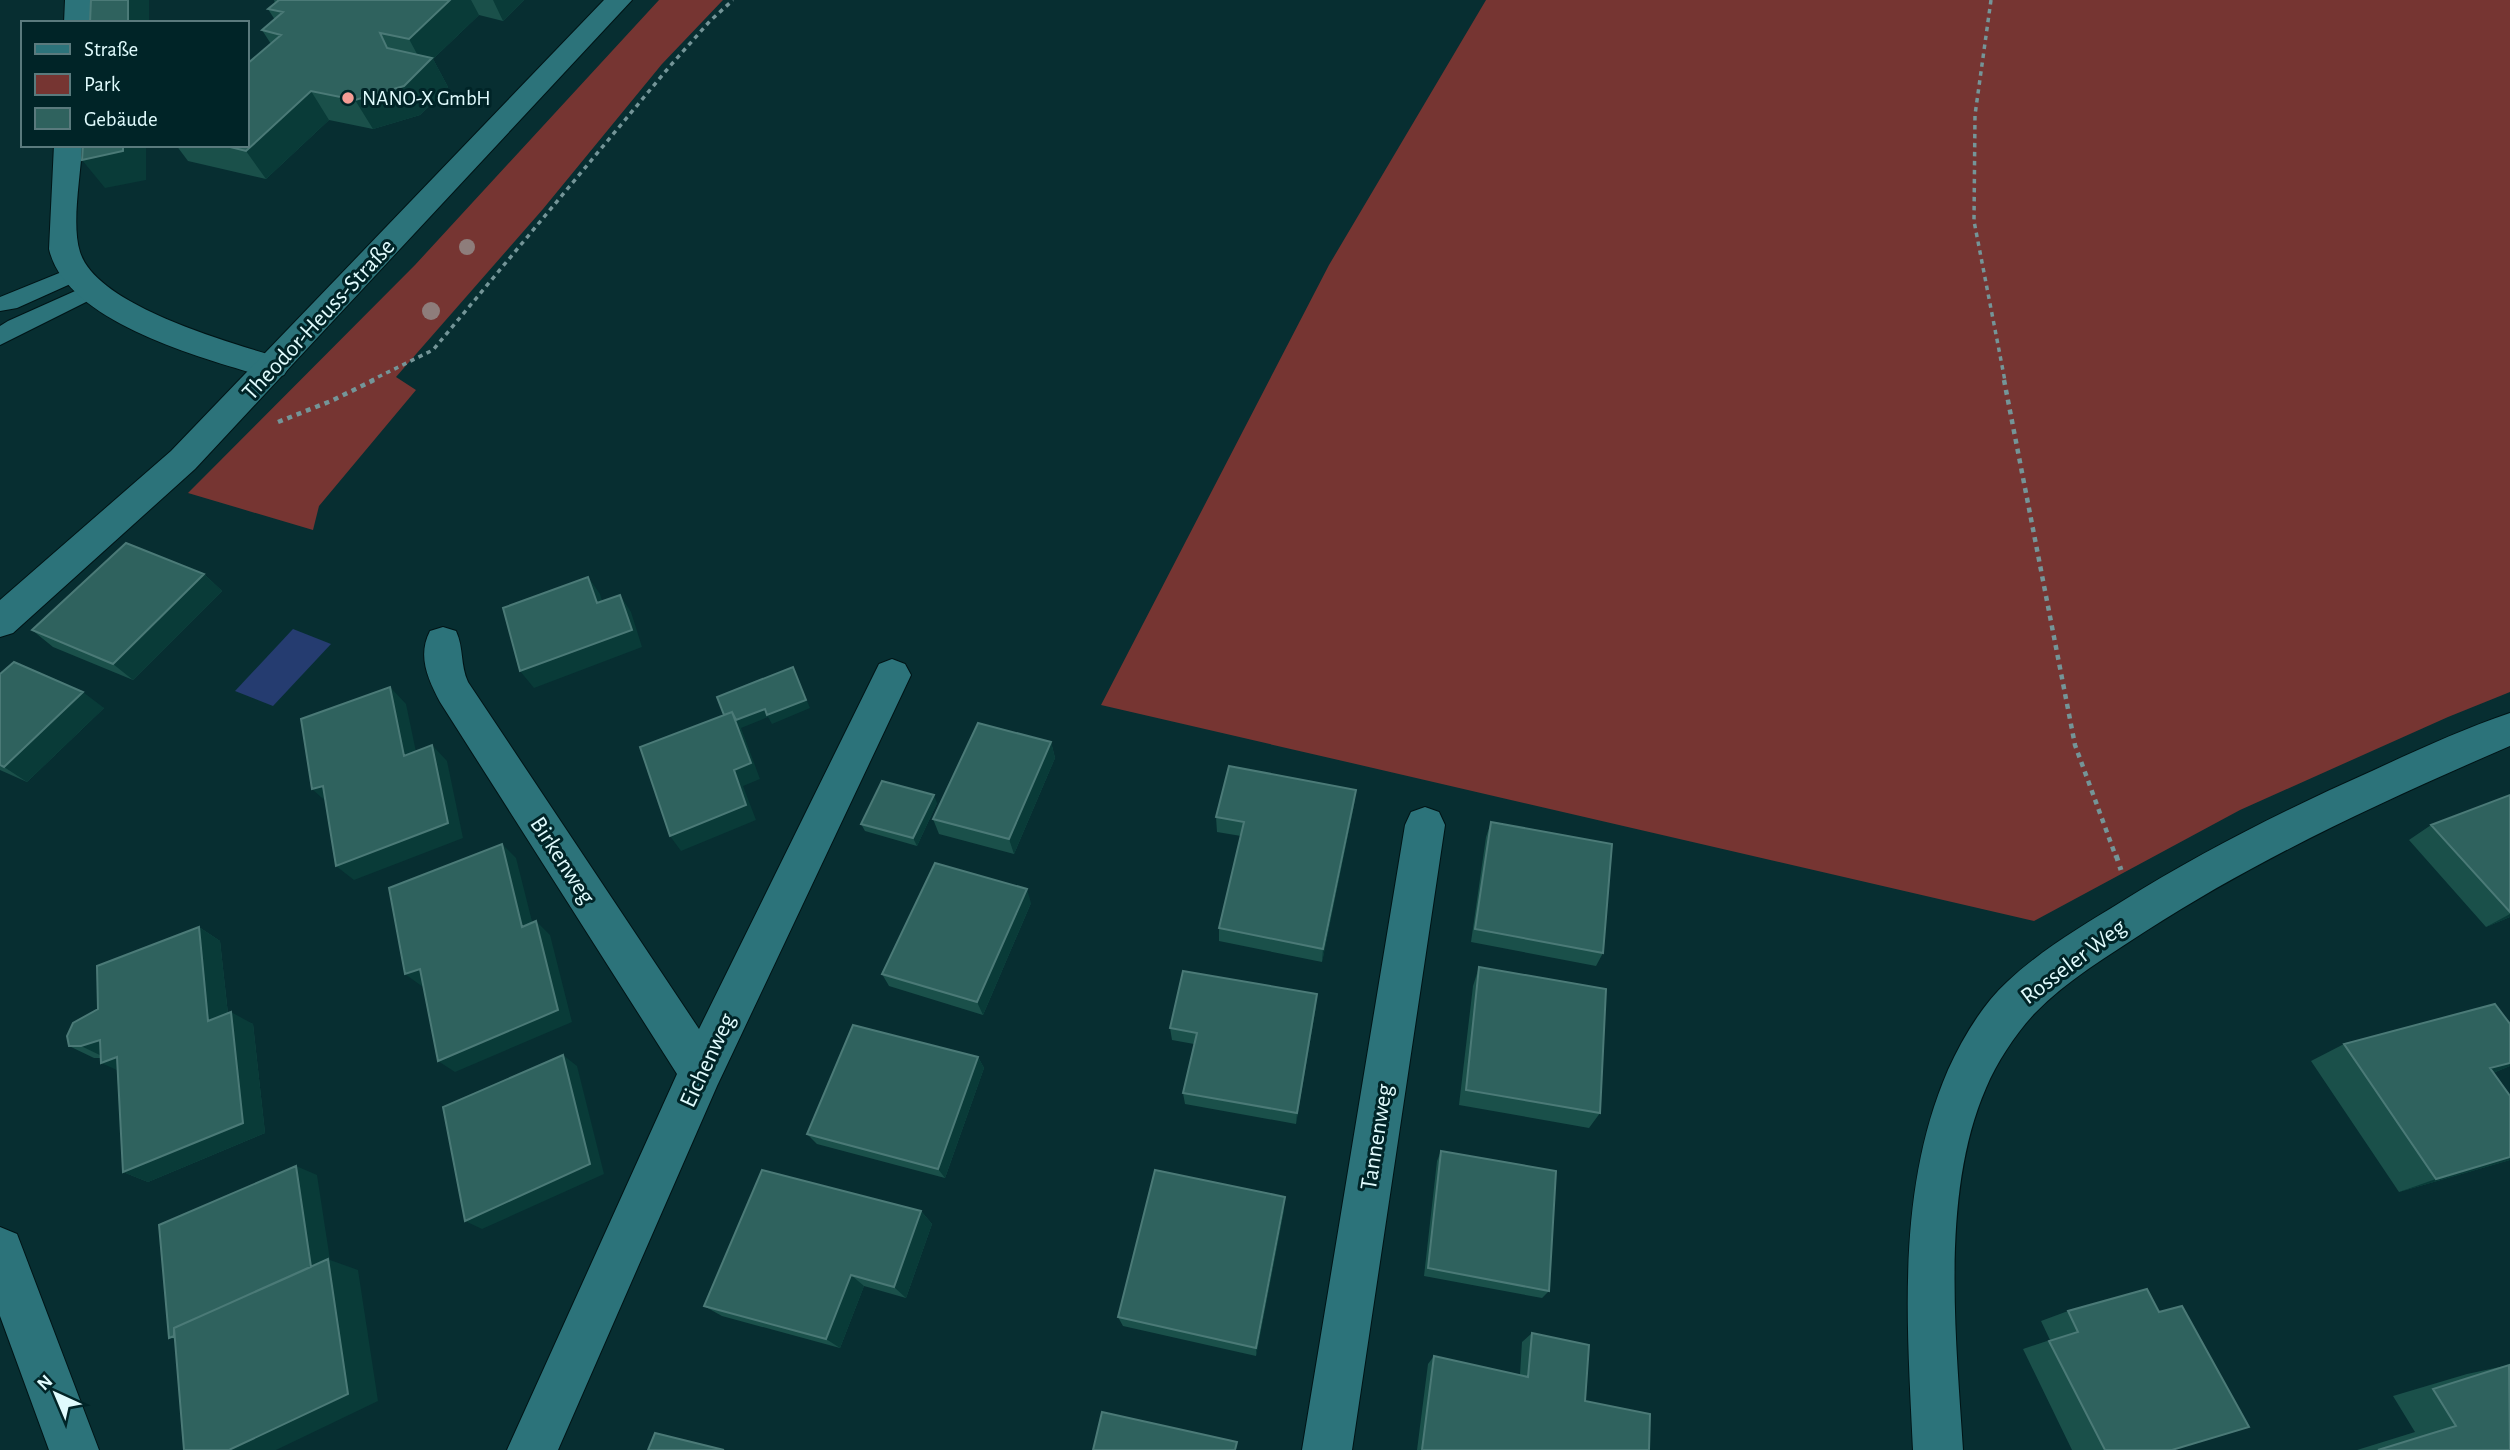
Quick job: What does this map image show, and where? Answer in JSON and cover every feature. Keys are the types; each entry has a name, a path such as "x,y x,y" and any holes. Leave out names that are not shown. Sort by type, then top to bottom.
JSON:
{"street":[{"path":"77,21 78,0"},
{"name":"Theodor-Heuss-Straße","path":"0,622 183,460 619,0"},
{"path":"68,147 64,210 65,255 86,281 138,320 207,347 273,367"},
{"name":"Birkenweg","path":"443,642 443,669 453,691 701,1071"},
{"name":"Eichenweg","path":"532,1450 701,1071 892,675"},
{"name":"Rosseler Weg","path":"1938,1450 1931,1238 1946,1145 1965,1081 2012,1006 2072,957 2137,914 2222,866 2398,776 2510,729"},
{"name":"Tannenweg","path":"1327,1450 1425,825"},
{"path":"0,1251 74,1450"}],"lane":[{"path":"0,304 86,281"},
{"path":"0,337 86,281"}],"path":[{"path":"270,426 331,401 433,350 670,66 710,21 733,0"},
{"path":"1991,0 1975,115 1974,221 2070,722 2076,746 2137,914"}],"green space":[{"path":"659,0 723,0 662,64 543,209 396,377 416,390 319,506 313,530 188,493 415,265"},
{"path":"1486,0 2510,0 2510,692 2240,810 2034,921 1101,705 1329,265"}],"water":[{"path":"293,629 331,644 273,706 235,691"}],"building":[{"path":"91,0 128,0 128,21 90,21"},
{"path":"279,0 450,0 409,39 380,33 387,48 432,58 404,86 355,100 311,91 246,151 230,147 248,147 248,63 281,35 262,30 283,12 268,9"},
{"path":"83,147 123,147 123,151 82,160"},
{"path":"126,543 204,574 113,664 32,630"},
{"path":"588,577 597,603 620,595 632,630 520,671 503,608"},
{"path":"14,662 83,692 4,767 0,765 0,674"},
{"path":"793,667 806,700 767,715 765,709 736,720 732,712 724,715 717,697"},
{"path":"390,687 404,756 432,745 448,823 336,866 323,786 312,789 301,719"},
{"path":"732,712 751,763 734,770 746,805 670,836 640,747"},
{"path":"978,723 1051,742 1009,839 933,819"},
{"path":"1229,766 1356,790 1323,949 1219,928 1244,822 1216,817"},
{"path":"882,781 934,795 913,838 861,824"},
{"path":"2510,795 2510,912 2431,825"},
{"path":"1491,822 1612,844 1603,953 1475,929"},
{"path":"502,844 522,927 536,921 558,1010 438,1061 420,969 405,974 389,888"},
{"path":"935,863 1027,889 977,1002 882,974"},
{"path":"199,927 208,1021 231,1012 243,1123 123,1172 117,1057 101,1063 100,1040 81,1046 69,1046 67,1036 73,1023 98,1009 97,966"},
{"path":"1479,967 1606,989 1600,1113 1466,1090"},
{"path":"1183,971 1317,994 1297,1113 1183,1093 1197,1033 1170,1028"},
{"path":"2495,1004 2510,1024 2510,1063 2490,1068 2510,1096 2510,1157 2436,1179 2344,1044"},
{"path":"853,1025 978,1057 938,1169 807,1134"},
{"path":"563,1055 590,1164 465,1221 443,1107"},
{"path":"1441,1151 1556,1171 1549,1291 1428,1268"},
{"path":"296,1166 311,1267 174,1328 174,1336 169,1338 159,1225"},
{"path":"762,1170 921,1211 894,1287 851,1275 826,1339 704,1306"},
{"path":"1155,1170 1285,1197 1256,1348 1118,1317"},
{"path":"328,1259 348,1394 229,1450 184,1450 174,1328"},
{"path":"2147,1289 2159,1312 2182,1306 2249,1427 2172,1450 2105,1450 2049,1341 2078,1332 2068,1311"},
{"path":"1532,1333 1589,1345 1585,1401 1650,1414 1649,1450 1422,1450 1434,1356 1528,1377"},
{"path":"2509,1365 2510,1450 2378,1450 2456,1426 2433,1389"},
{"path":"1102,1412 1237,1442 1235,1450 1093,1450"},
{"path":"655,1433 724,1450 648,1450"}],"place":[{"name":"NANO-X GmbH","path":"348,98"}]}
